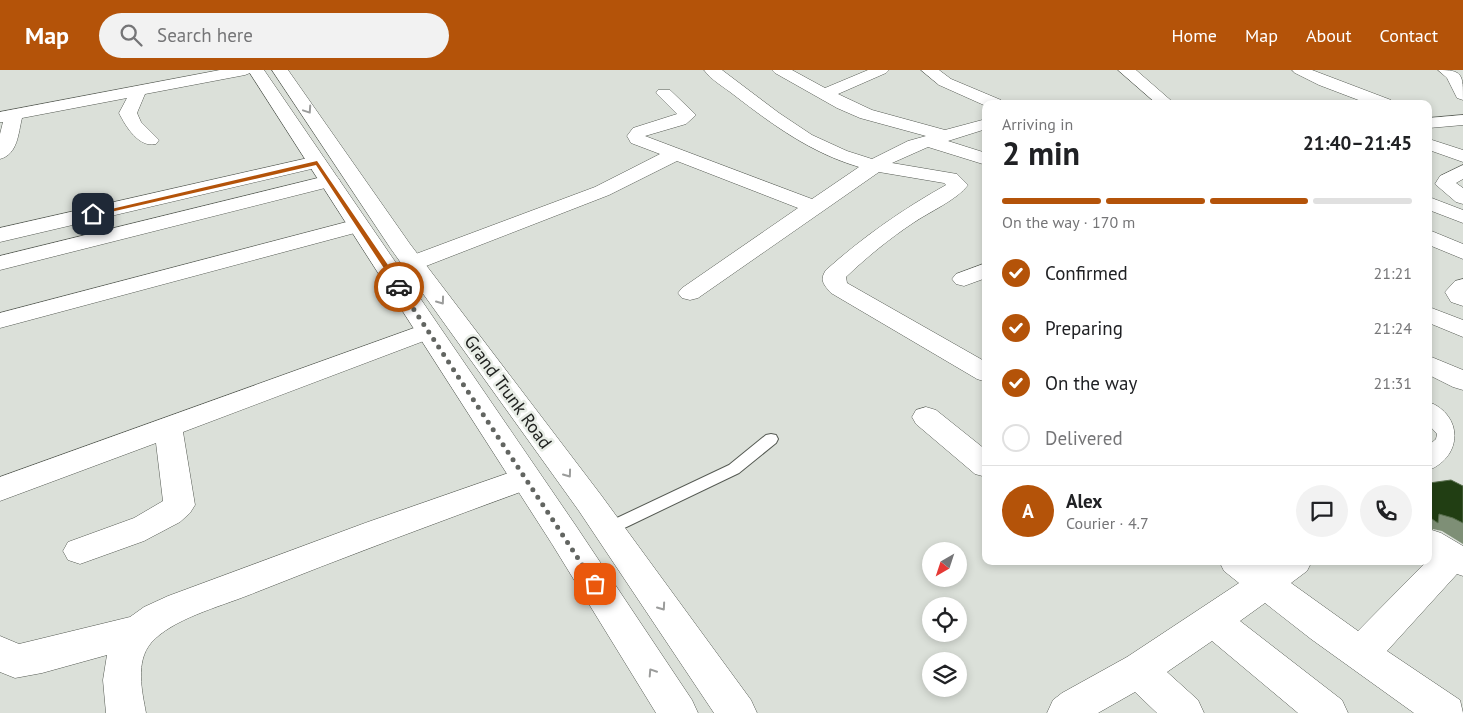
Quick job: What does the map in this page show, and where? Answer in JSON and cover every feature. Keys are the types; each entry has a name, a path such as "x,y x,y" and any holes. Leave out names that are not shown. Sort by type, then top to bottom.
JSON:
{"street":[{"path":"0,153 5,149 7,115 245,70"},
{"name":"Grand Trunk Road","path":"256,70 526,478 678,713"},
{"name":"Grand Trunk Road","path":"280,70 413,263 608,529 737,713"},
{"path":"712,70 794,132 815,144 841,156 874,165 950,178 958,185 876,238 834,275 834,282 839,288 982,370"},
{"path":"780,70 866,114 982,157"},
{"path":"825,94 881,70"},
{"path":"928,70 945,82 986,100"},
{"path":"1126,70 1161,100"},
{"path":"1300,70 1325,82 1364,94 1376,100"},
{"path":"1446,70 1454,76 1463,95"},
{"path":"139,90 128,113 132,124 150,140"},
{"path":"664,93 687,115 685,118 646,129 636,136 638,139 814,207"},
{"path":"1432,122 1463,120"},
{"path":"690,293 874,165 906,149 982,125"},
{"path":"1432,145 1463,156"},
{"path":"413,263 602,191 676,154"},
{"path":"1460,208 1445,184 1447,180 1463,171"},
{"path":"0,235 324,172"},
{"path":"0,263 324,172"},
{"path":"1432,203 1460,208"},
{"path":"0,321 358,225"},
{"path":"1432,238 1463,252"},
{"path":"964,279 982,272"},
{"path":"1463,286 1458,292 1459,297 1463,299"},
{"path":"1432,315 1463,329"},
{"path":"0,489 428,331"},
{"path":"1432,366 1463,381"},
{"path":"1432,414 1447,424 1451,434 1448,445 1432,457"},
{"path":"926,417 982,463"},
{"path":"80,551 153,522 170,514 179,505 168,427"},
{"path":"0,652 15,661 42,656 139,630 159,616 284,566 526,478"},
{"path":"1361,653 1448,553"},
{"path":"1241,565 1446,713"},
{"path":"1068,713 1079,703 1138,670 1266,584 1290,565"},
{"path":"1212,620 1328,713"},
{"path":"126,713 121,683 125,650 139,630"},
{"path":"1138,670 1184,713"}],"lane":[{"path":"608,529 734,469 771,439"}],"building":[{"path":"1451,480 1463,486 1463,523 1439,514 1438,523 1432,519 1432,483"}],"way so far":[{"path":"399,287 595,584"}],"route":[{"path":"93,214 317,162 399,287"}]}
